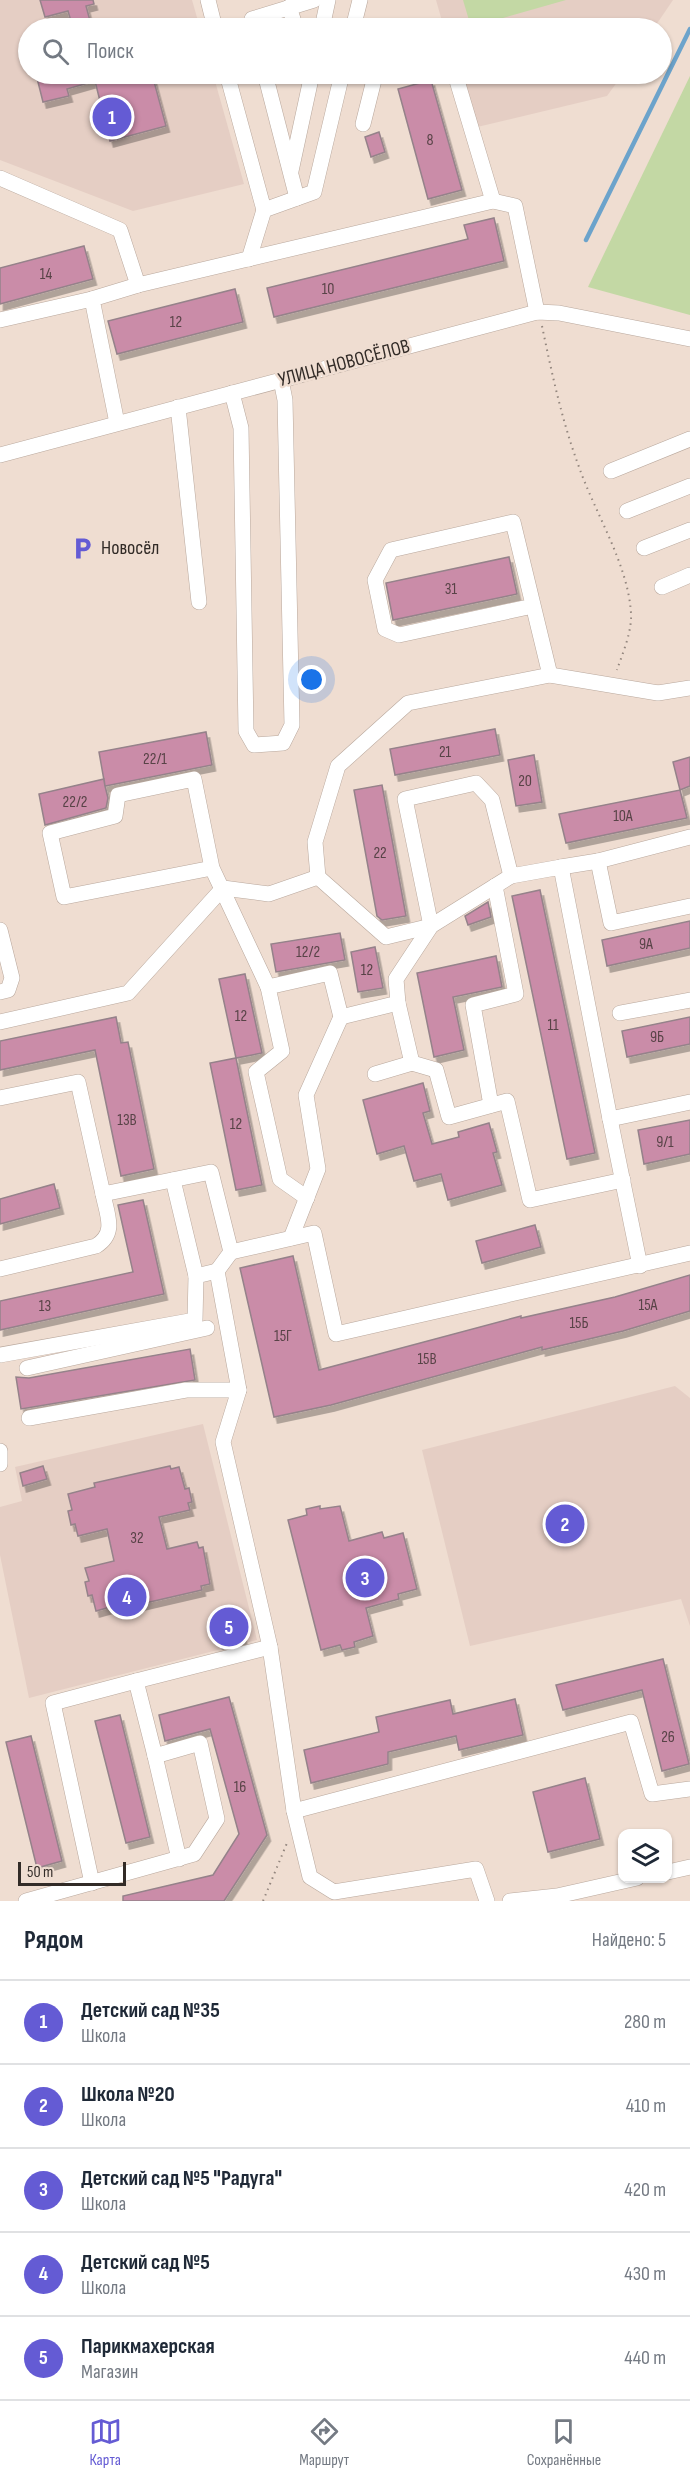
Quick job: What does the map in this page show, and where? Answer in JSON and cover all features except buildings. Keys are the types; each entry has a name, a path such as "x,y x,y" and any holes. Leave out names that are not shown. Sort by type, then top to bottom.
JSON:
{"street":[{"path":"208,0 212,18"},
{"path":"255,18 314,0"},
{"path":"324,18 328,0"},
{"path":"356,18 360,0"},
{"path":"290,8 293,18"},
{"path":"230,84 264,210 249,259"},
{"path":"268,84 297,198"},
{"path":"291,174 309,84"},
{"path":"264,210 314,192 340,84"},
{"path":"363,124 373,84"},
{"path":"458,84 493,201"},
{"path":"0,178 120,230 138,285"},
{"path":"0,320 493,201 515,206 538,312"},
{"path":"92,298 117,423"},
{"name":"УЛИЦА НОВОСЁЛОВ","path":"0,455 538,312 559,313 690,339"},
{"path":"232,393 241,429 246,731 254,745 283,743 292,725 285,400 281,380"},
{"path":"178,407 199,602"},
{"path":"611,471 690,439"},
{"path":"627,511 690,486"},
{"path":"533,606 399,635 385,629 375,580 391,550 513,522 550,675"},
{"path":"644,548 690,530"},
{"path":"662,587 690,576"},
{"path":"690,688 658,693 550,675 408,703 338,766 315,842 318,877 386,937 431,926 511,876 598,861 690,837"},
{"path":"212,868 64,897 50,833 115,816 118,795 194,778 212,868 268,987 282,1051 256,1072 280,1179 307,1198"},
{"path":"412,1063 398,1003 396,979 431,926 405,799 476,783 492,800 511,876"},
{"path":"598,861 611,923 690,906"},
{"path":"561,867 640,1266"},
{"path":"223,888 269,894 318,877"},
{"path":"491,1105 473,1005 516,994 495,886"},
{"path":"0,1022 128,993 223,888"},
{"path":"0,930 12,978 8,990 0,992"},
{"path":"268,987 330,973 341,1017 306,1095 318,1168 291,1238"},
{"path":"620,1013 690,1000"},
{"path":"341,1017 398,1003"},
{"path":"375,1074 412,1063 436,1070 449,1117 507,1101 530,1200 623,1180"},
{"path":"0,1098 78,1082 110,1231 106,1240 96,1246 0,1269"},
{"path":"610,1119 690,1102"},
{"path":"103,1194 212,1172 231,1252"},
{"path":"173,1180 196,1276 201,1324"},
{"path":"196,1276 217,1271 231,1252 314,1233 336,1334 690,1253"},
{"path":"217,1271 239,1390 223,1442 270,1647 294,1811 310,1877 334,1892 476,1869 487,1901"},
{"path":"27,1368 201,1324"},
{"path":"0,1355 201,1324 230,1342"},
{"path":"29,1418 186,1389 239,1390"},
{"path":"0,1451 0,1464"},
{"path":"92,1883 53,1703 270,1647"},
{"path":"136,1681 179,1859"},
{"path":"294,1811 631,1722 652,1794 690,1789"},
{"path":"31,1900 194,1854 217,1819 200,1743 155,1756"},
{"path":"672,1871 690,1867"},
{"path":"510,1901 557,1896 618,1882"}],"path":[{"path":"538,312 557,396 579,468 625,580 631,614 626,646 611,685"},
{"path":"263,1901 290,1834"}],"shaded area":[{"path":"0,0 192,0 197,18 18,18 18,84 216,84 244,184 133,211 0,160"},
{"path":"436,0 673,0 661,18 441,18"},
{"path":"460,84 616,84 607,96 473,128"},
{"path":"675,1386 690,1398 690,1626 681,1599 470,1646 422,1450"},
{"path":"203,1424 257,1640 29,1698 0,1555 0,1507 22,1501 15,1467"}],"green space":[{"path":"463,0 566,0 503,18 468,18"},
{"path":"690,76 690,315 588,287"}],"waterway":[{"path":"672,66 690,29"},
{"path":"586,240 663,84"}],"place":[{"name":"Детский сад №35","path":"112,117"},
{"name":"Новосёл","path":"83,548"},
{"name":"Школа №20","path":"565,1524"},
{"name":"Детский сад №5 \"Радуга\"","path":"365,1578"},
{"name":"Детский сад №5","path":"127,1597"},
{"name":"Парикмахерская","path":"229,1627"}]}
